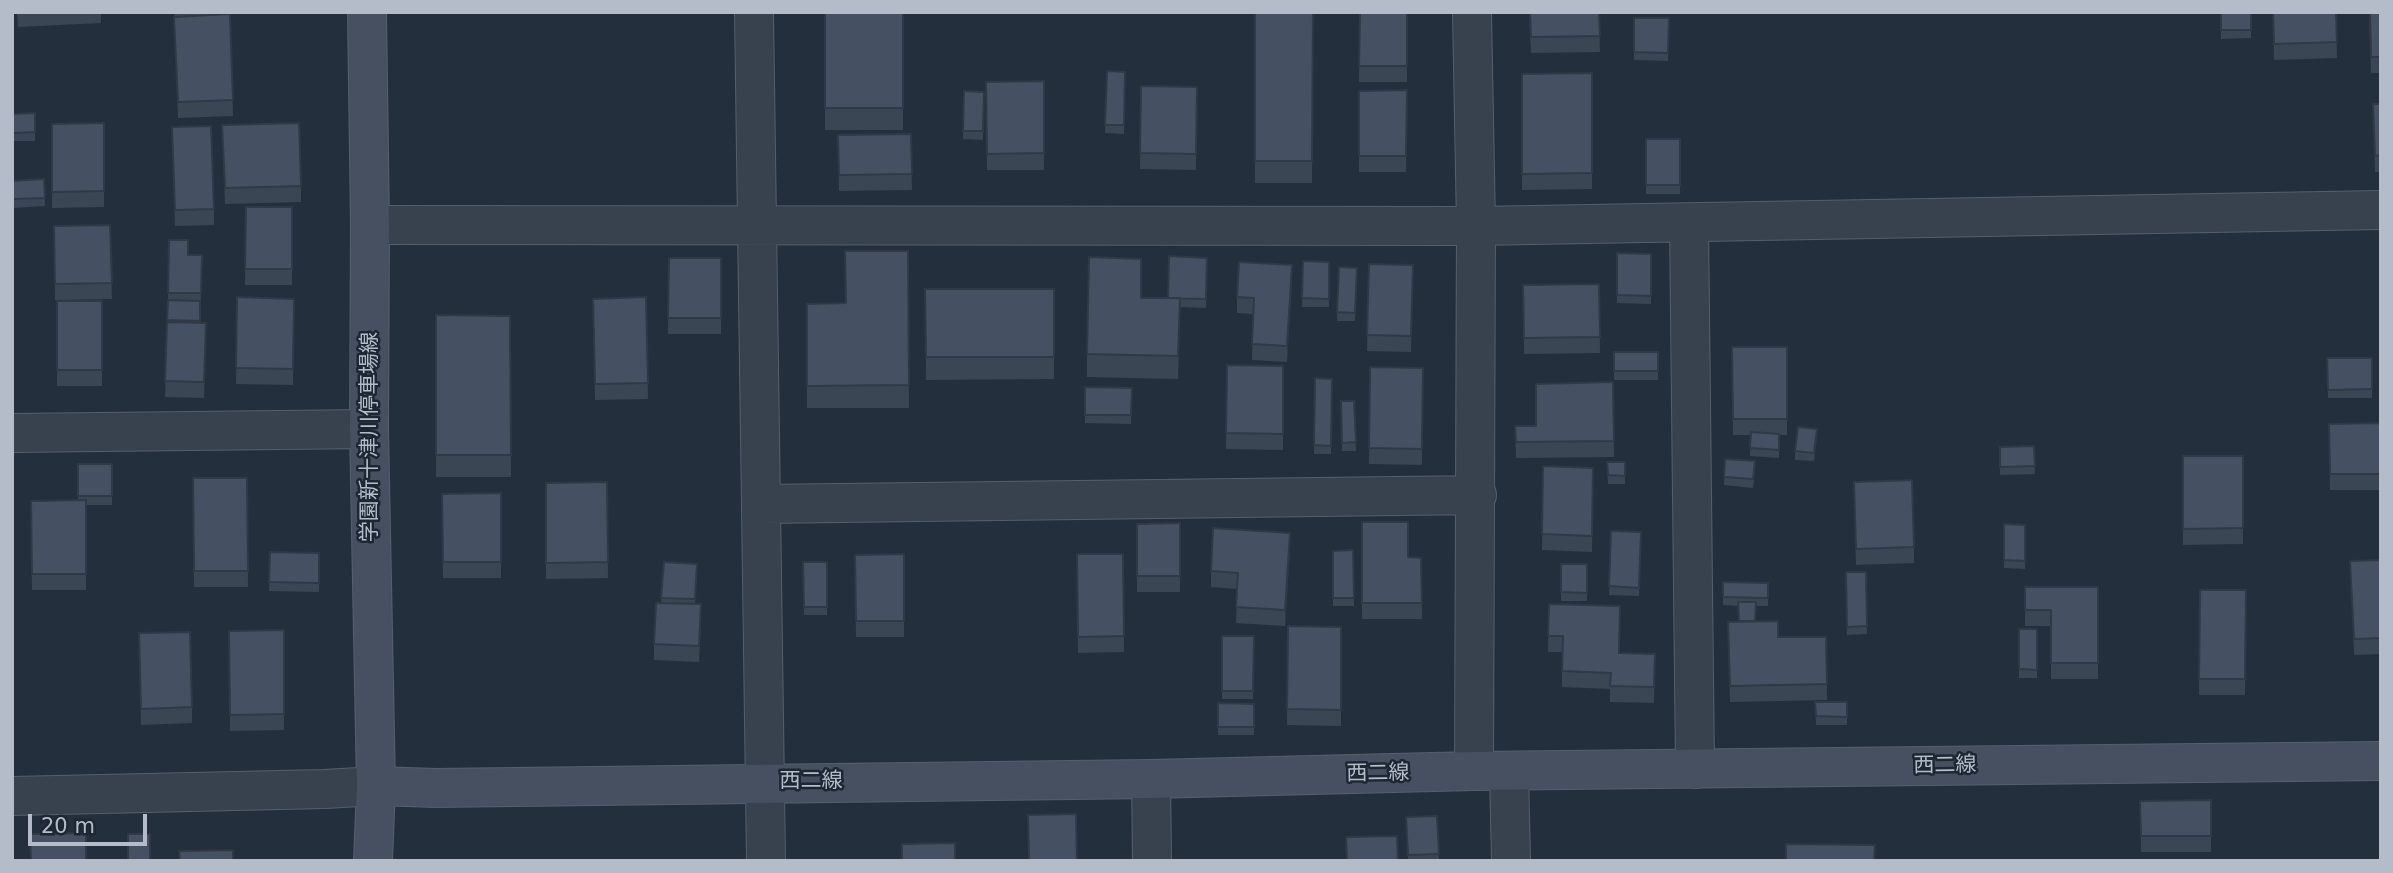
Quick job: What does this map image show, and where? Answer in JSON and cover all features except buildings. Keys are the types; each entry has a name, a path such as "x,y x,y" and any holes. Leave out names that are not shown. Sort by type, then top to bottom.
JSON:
{"street":[{"name":"学園新十津川停車場線","path":"366,12 370,225 369,429 376,786 373,861"},
{"path":"754,12 766,861"},
{"path":"1472,12 1477,495 1492,772 1511,861"},
{"path":"370,225 1476,226 2381,210"},
{"path":"1689,223 1695,769"},
{"path":"12,433 369,429"},
{"path":"761,504 1477,495"},
{"name":"西二線","path":"376,786 436,788 2381,761"},
{"path":"1151,779 1152,861"},
{"path":"12,796 376,786"}]}
